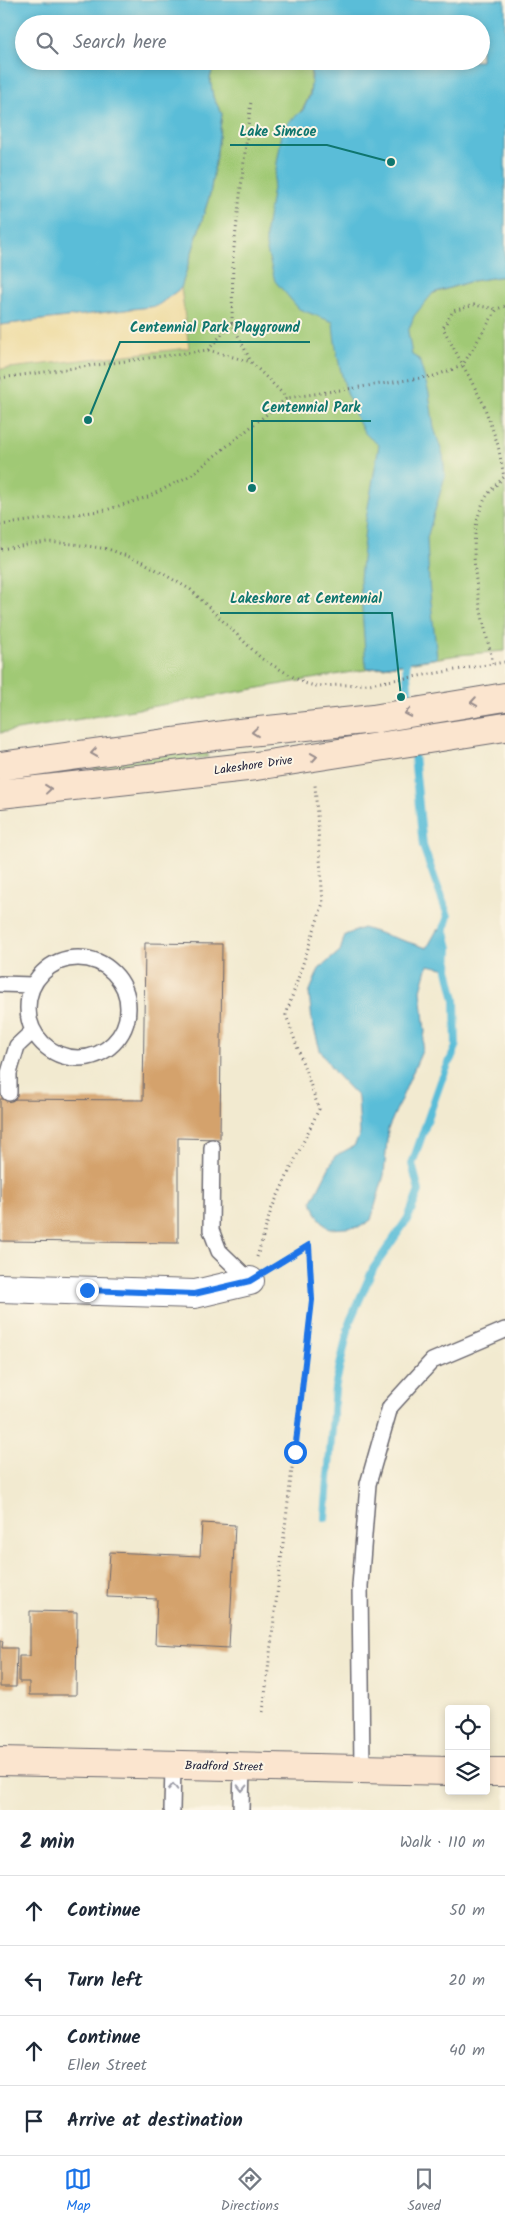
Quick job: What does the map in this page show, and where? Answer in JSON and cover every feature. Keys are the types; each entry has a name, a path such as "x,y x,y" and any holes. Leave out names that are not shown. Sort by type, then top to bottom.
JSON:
{"main road":[{"path":"0,766 230,734 373,719 505,697"},
{"name":"Lakeshore Drive","path":"0,794 256,766 505,727"},
{"name":"Bradford Street","path":"0,1761 445,1771"},
{"path":"490,1772 505,1772"}],"street":[{"path":"0,1288 194,1294 250,1281"}],"lane":[{"path":"71,958 88,958 103,964 116,974 124,988 129,1003 128,1020 122,1035 110,1048 96,1056 79,1059 61,1056 46,1048 33,1031 29,1019 28,1002 33,985 42,972 56,963 71,958"},
{"path":"0,984 33,985"},
{"path":"9,1093 9,1073 17,1046 33,1031"},
{"path":"212,1147 211,1230 218,1251 250,1281"},
{"path":"362,1769 360,1586 368,1484 390,1407 432,1361 505,1330"},
{"path":"172,1810 173,1765"},
{"path":"241,1810 242,1766"}],"path":[{"path":"251,101 233,256 232,323 251,362 287,398"},
{"path":"493,663 474,562 474,526 484,499 505,477 498,444 483,403 443,328 453,311 474,305 498,309 505,306"},
{"path":"0,526 106,510 148,497 191,475 287,398 331,393 434,376 462,366 498,309"},
{"path":"208,350 232,323"},
{"path":"0,378 208,350 251,362"},
{"path":"0,548 47,542 108,549 126,554 191,590 250,650 304,683 315,686 369,684 505,662"},
{"path":"250,1281 271,1210 318,1109 286,1015 322,903 315,785"},
{"path":"250,1281 309,1245 312,1300 263,1712"}],"green space":[{"path":"212,70 310,70 310,93 304,107 294,120 406,302 472,281 505,276 505,651 458,655 346,673 0,733 0,325 157,306 181,288 210,194 217,151 222,114 213,97 210,78"},
{"path":"207,750 208,757 94,771 93,764"}],"sand":[{"path":"181,288 189,348 0,369 0,325 157,306"}],"water":[{"path":"0,0 505,0 505,276 472,281 433,293 414,316 408,332 412,355 419,359 429,393 434,428 443,455 445,476 427,538 429,583 437,658 368,669 366,667 360,579 366,519 379,445 364,432 352,407 339,364 333,322 299,309 275,281 266,247 266,230 283,127 303,110 310,95 312,76 310,70 490,70 490,15 15,15 15,70 212,70 210,78 213,97 222,114 210,194 181,288 157,306 0,325"},
{"path":"363,928 427,948 437,930 444,929 449,948 448,969 428,965 421,990 425,1032 422,1051 388,1129 384,1175 371,1220 360,1227 329,1229 317,1215 312,1201 335,1156 354,1146 360,1134 358,1097 335,1073 320,1050 312,1021 309,993 319,969 340,951 345,935"}],"building":[{"path":"145,943 222,944 220,1139 178,1138 178,1243 0,1241 0,1099 143,1100"},
{"path":"202,1523 235,1525 229,1648 155,1644 157,1599 107,1597 110,1552 200,1556"},
{"path":"30,1611 77,1612 76,1695 29,1695 29,1682 19,1682 19,1656 30,1656"},
{"path":"0,1641 3,1641 2,1648 17,1648 16,1687 0,1687"}],"waterway":[{"path":"405,653 410,709"},
{"path":"325,1518 335,1388 350,1321 373,1269 408,1218 419,1191 412,1164 441,1081 456,1047 455,1000 448,969 449,948 444,929 448,916 423,846 413,745"}],"place":[{"name":"Lake Simcoe","path":"391,162"},
{"name":"Centennial Park Playground","path":"88,420"},
{"name":"Centennial Park","path":"252,488"},
{"name":"Lakeshore at Centennial","path":"401,697"}],"route":[{"path":"87,1290 194,1294 250,1281 309,1245 312,1300 295,1452"}]}
